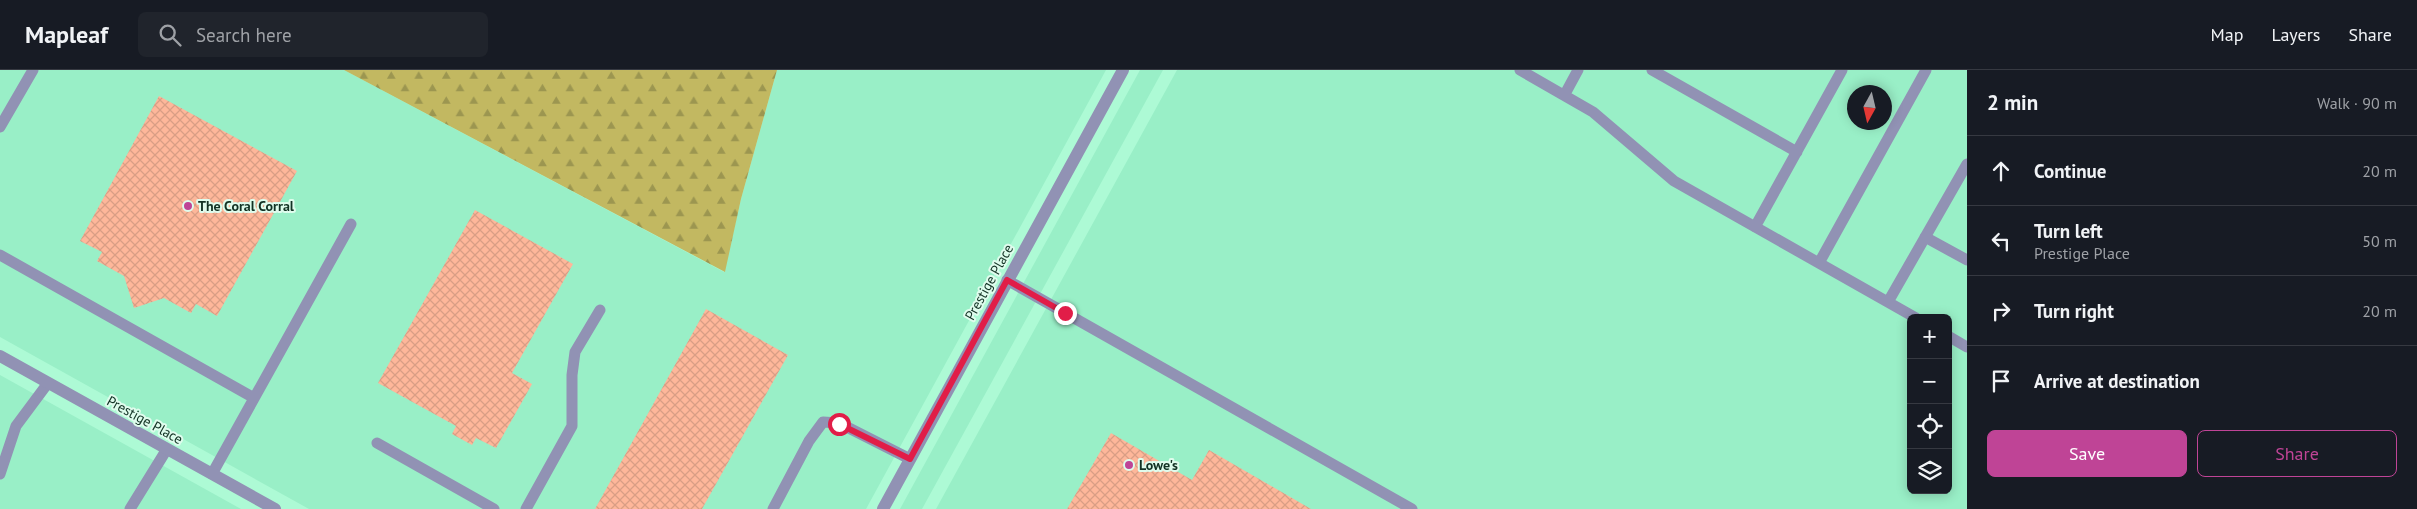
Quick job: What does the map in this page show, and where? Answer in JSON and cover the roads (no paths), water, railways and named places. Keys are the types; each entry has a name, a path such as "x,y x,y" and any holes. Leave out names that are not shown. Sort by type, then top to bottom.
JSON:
{"street":[{"name":"Prestige Place","path":"883,509 1123,70"},
{"name":"Prestige Place","path":"0,356 275,509"}],"lane":[{"path":"0,127 33,70"},
{"path":"1520,70 1565,94 1593,112 1674,181 1909,314"},
{"path":"1565,94 1578,70"},
{"path":"1652,70 1797,152"},
{"path":"1755,227 1842,70"},
{"path":"1819,263 1926,70"},
{"path":"1888,302 1967,164"},
{"path":"212,474 351,224"},
{"path":"1925,237 1967,260"},
{"path":"0,255 254,398"},
{"path":"1007,280 1412,509"},
{"path":"526,509 572,426 572,375 575,352 600,310"},
{"path":"1952,338 1967,347"},
{"path":"0,474 3,454 16,426 48,383"},
{"path":"772,509 809,441 823,422 839,424 910,459"},
{"path":"377,443 494,509"},
{"path":"130,509 167,450"}],"place":[{"name":"The Coral Corral","path":"188,206"},
{"name":"Lowe's","path":"1129,465"}]}
